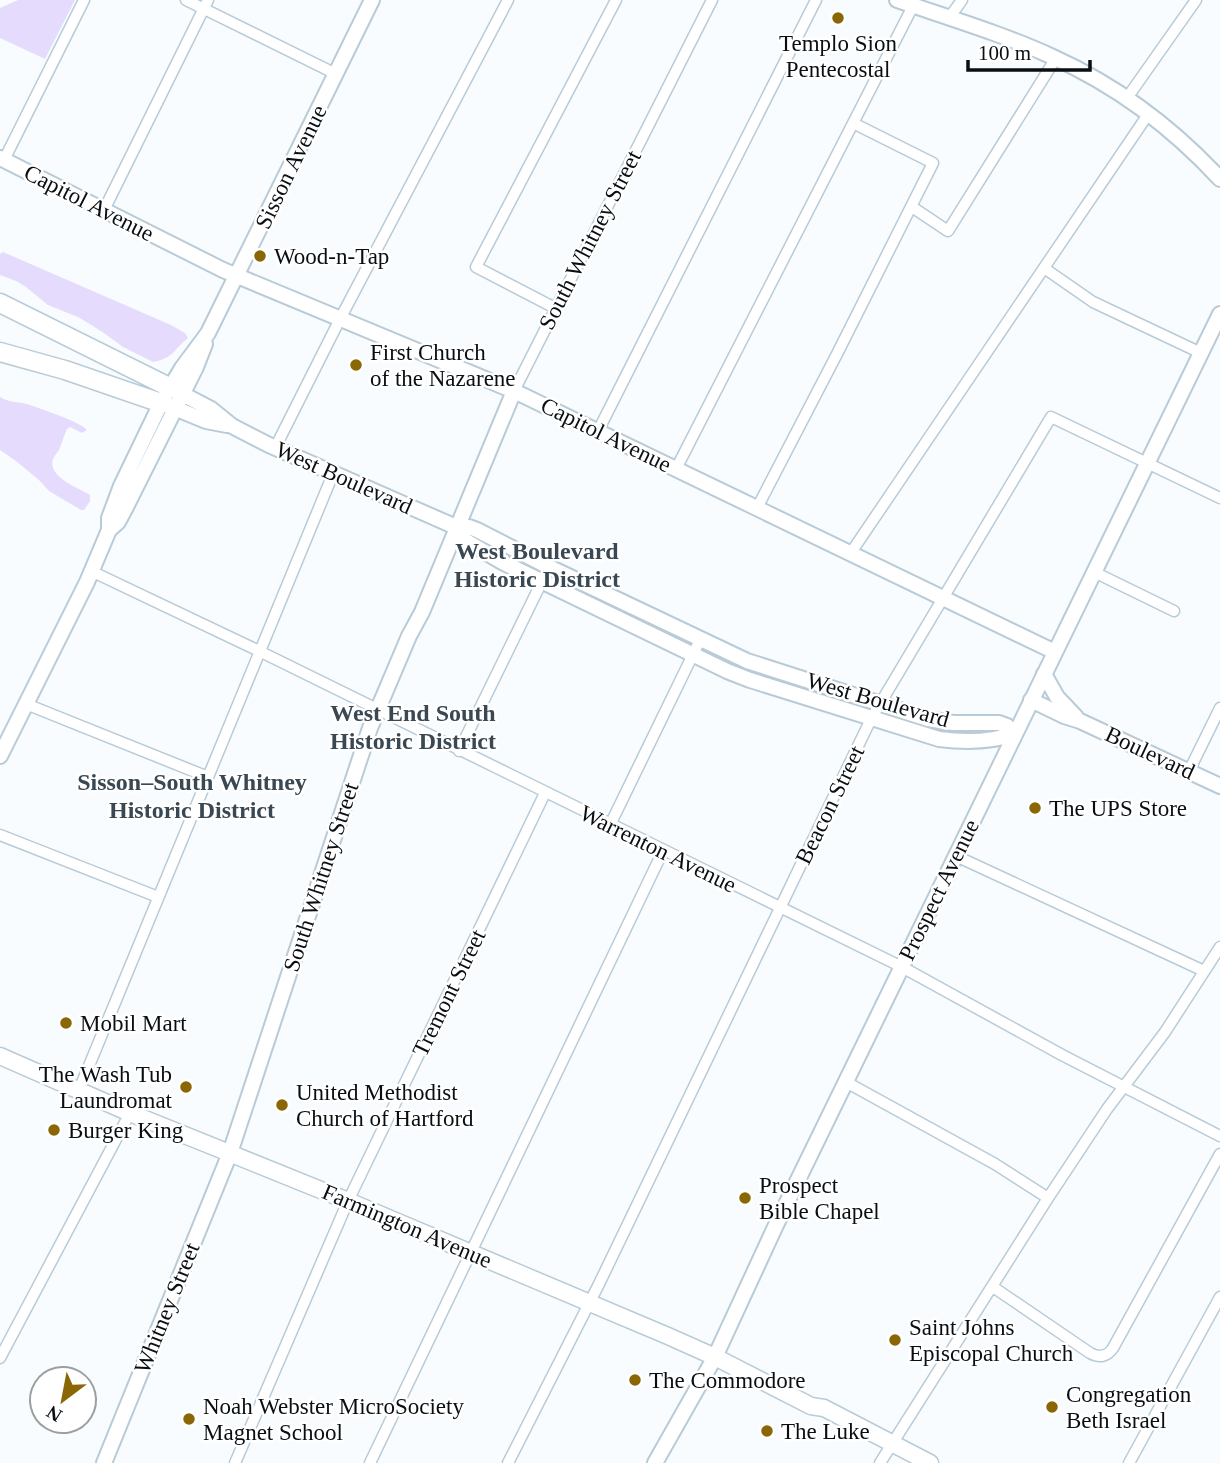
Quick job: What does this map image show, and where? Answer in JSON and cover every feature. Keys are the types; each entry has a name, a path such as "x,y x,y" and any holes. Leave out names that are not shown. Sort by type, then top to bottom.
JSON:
{"highway":[{"path":"0,303 172,398"},
{"path":"0,352 172,398"}],"main road":[{"name":"Sisson Avenue","path":"0,756 91,571 109,530 109,518 127,489 190,355 208,333 372,0"},
{"path":"897,0 1056,58 1149,113 1188,146 1220,179"},
{"name":"Capitol Avenue","path":"2,159 236,275 514,391 1055,652"},
{"name":"Prospect Avenue","path":"655,1463 715,1357 1014,734 1220,314"},
{"name":"South Whitney Street","path":"230,1153 377,710 422,612 514,391"},
{"name":"West Boulevard","path":"172,398 211,409 232,426 333,474 456,527 477,530 747,661 943,723 1004,724 1014,734 1002,739 948,740 929,736 727,671 466,541 456,527"},
{"path":"780,690 785,674"},
{"name":"Boulevard","path":"1044,674 1062,703 1080,721"},
{"name":"Boulevard","path":"1031,700 1220,786"},
{"name":"Farmington Avenue","path":"1,1059 348,1201 715,1357 811,1406 824,1408 887,1452 912,1463"},
{"name":"Whitney Street","path":"104,1463 230,1153"},
{"name":"Farmington Avenue","path":"887,1452 930,1463"}],"street":[{"path":"2,159 84,0"},
{"path":"186,0 206,4 336,74"},
{"path":"275,448 508,0"},
{"path":"555,308 476,268 616,0"},
{"name":"South Whitney Street","path":"514,391 712,0"},
{"path":"598,431 816,0"},
{"path":"949,18 962,0"},
{"path":"1127,98 1196,0"},
{"path":"104,210 206,4"},
{"path":"676,469 914,6"},
{"path":"912,207 948,231 1056,58"},
{"path":"850,554 1149,113"},
{"path":"757,508 933,163 853,123"},
{"path":"1044,268 1093,302 1201,353"},
{"name":"Beacon Street","path":"508,1463 589,1303 871,719 1051,417 1147,462"},
{"path":"1147,462 1220,498"},
{"path":"79,1090 333,474"},
{"path":"459,751 549,567"},
{"name":"Warrenton Avenue","path":"91,571 902,967 1062,1055 1220,1136"},
{"path":"1094,572 1174,611"},
{"path":"610,825 701,640"},
{"path":"26,704 208,777"},
{"path":"1189,771 1220,708"},
{"name":"Tremont Street","path":"235,1463 348,1201 545,793"},
{"path":"0,835 158,897"},
{"path":"370,1463 663,851"},
{"path":"956,856 1204,971"},
{"path":"887,1452 1048,1198 1124,1086 1165,1032 1220,947"},
{"path":"846,1082 995,1164 1048,1198"},
{"path":"0,1358 130,1112"},
{"path":"993,1287 1090,1353 1101,1356 1109,1354 1220,1154"},
{"path":"1129,1463 1220,1297"}],"shaded area":[{"path":"18,0 75,0 45,59 0,38 0,8"},
{"path":"3,252 171,325 185,333 188,338 170,356 153,362 123,347 80,318 48,305 16,281 0,275 0,254"},
{"path":"0,397 59,416 87,430 82,433 70,427 67,429 52,465 59,476 90,495 90,501 84,510 49,491 0,450"}],"place":[{"name":"Templo Sion Pentecostal","path":"838,18"},
{"name":"Wood-n-Tap","path":"260,256"},
{"name":"First Church of the Nazarene","path":"356,365"},
{"name":"The UPS Store","path":"1035,808"},
{"name":"Mobil Mart","path":"66,1023"},
{"name":"The Wash Tub Laundromat","path":"186,1087"},
{"name":"United Methodist Church of Hartford","path":"282,1105"},
{"name":"Burger King","path":"54,1130"},
{"name":"Prospect Bible Chapel","path":"745,1198"},
{"name":"Saint Johns Episcopal Church","path":"895,1340"},
{"name":"The Commodore","path":"635,1380"},
{"name":"Congregation Beth Israel","path":"1052,1407"},
{"name":"Noah Webster MicroSociety Magnet School","path":"189,1419"},
{"name":"The Luke","path":"767,1431"}],"district":[{"name":"West Boulevard Historic District","path":"537,565"},
{"name":"West End South Historic District","path":"413,727"},
{"name":"Sisson–South Whitney Historic District","path":"192,796"}]}
